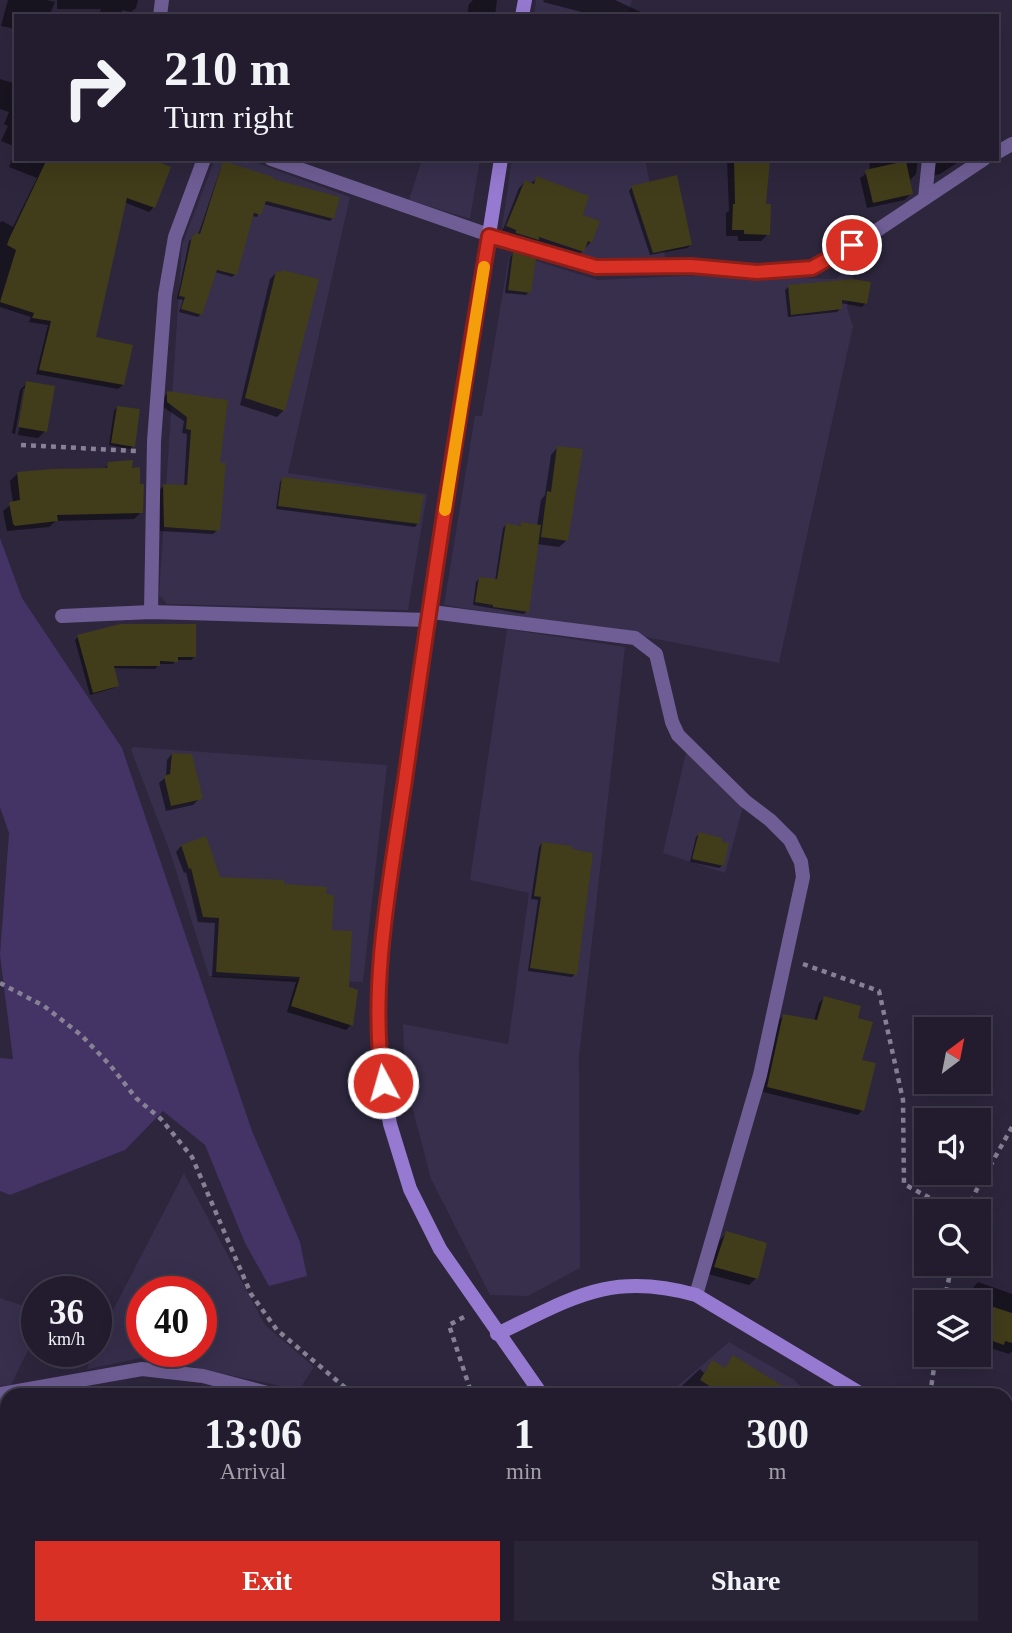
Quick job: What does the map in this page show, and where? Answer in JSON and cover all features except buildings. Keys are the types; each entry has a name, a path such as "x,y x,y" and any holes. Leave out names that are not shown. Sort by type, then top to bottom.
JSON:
{"street":[{"path":"151,612 154,452 167,284 175,237 203,161"},
{"path":"277,161 489,236 596,267 691,266 757,272 812,268 873,233 981,161"},
{"path":"501,161 428,620 385,920 379,998 380,1062 390,1124 410,1189 440,1249 537,1388"},
{"path":"925,198 929,161"},
{"path":"62,616 151,612 428,620"},
{"path":"428,620 432,612 635,638 656,654 672,722 678,735 745,801 770,820 790,841 801,862 802,888 760,1075 696,1295"},
{"path":"498,1334 572,1298 603,1288 646,1284 668,1287 696,1295 851,1388"},
{"path":"34,1388 142,1369 203,1376 248,1388"}],"path":[{"path":"20,445 154,452"},
{"path":"786,958 879,991 903,1100 904,1184 932,1199"},
{"path":"0,983 44,1006 81,1035 110,1065 136,1098 161,1119 192,1157 251,1294 277,1330 346,1388"},
{"path":"973,1199 1012,1127"},
{"path":"464,1317 449,1325 470,1388"},
{"path":"931,1388 934,1367"}],"shaded area":[{"path":"536,0 632,0 628,14 534,14"},
{"path":"214,161 251,161 350,197 288,473 427,494 408,610 167,604 159,595 182,245"},
{"path":"421,161 480,161 470,219 409,200"},
{"path":"512,161 645,161 665,257 595,260 505,232 502,227"},
{"path":"514,254 598,280 701,275 836,279 857,258 847,308 853,326 779,663 640,636 444,605 475,416 482,416 509,256"},
{"path":"0,538 22,598 122,748 252,1131 300,1242 307,1276 269,1286 245,1243 205,1145 163,1111 125,1150 10,1195 0,1191 0,1058 13,1059 0,955 9,833 0,807"},
{"path":"507,629 625,647 579,1057 580,1268 528,1296 490,1295 431,1179 405,1080 403,1024 508,1044 529,893 470,880"},
{"path":"133,747 387,765 363,982 209,976 169,849 131,750"},
{"path":"686,752 743,807 725,873 663,853"},
{"path":"184,1173 265,1325 314,1367 300,1388 192,1367 217,1367 217,1276 131,1276"},
{"path":"126,1285 126,1361 112,1364 112,1312"},
{"path":"0,1298 21,1305 21,1365 11,1385 0,1386"},
{"path":"729,1342 793,1379 803,1388 675,1388"}],"slow traffic":[{"path":"445,510 484,267"}],"route":[{"path":"383,1083 379,998 385,920 428,620 489,236 596,267 691,266 757,272 812,268 852,245"}]}
